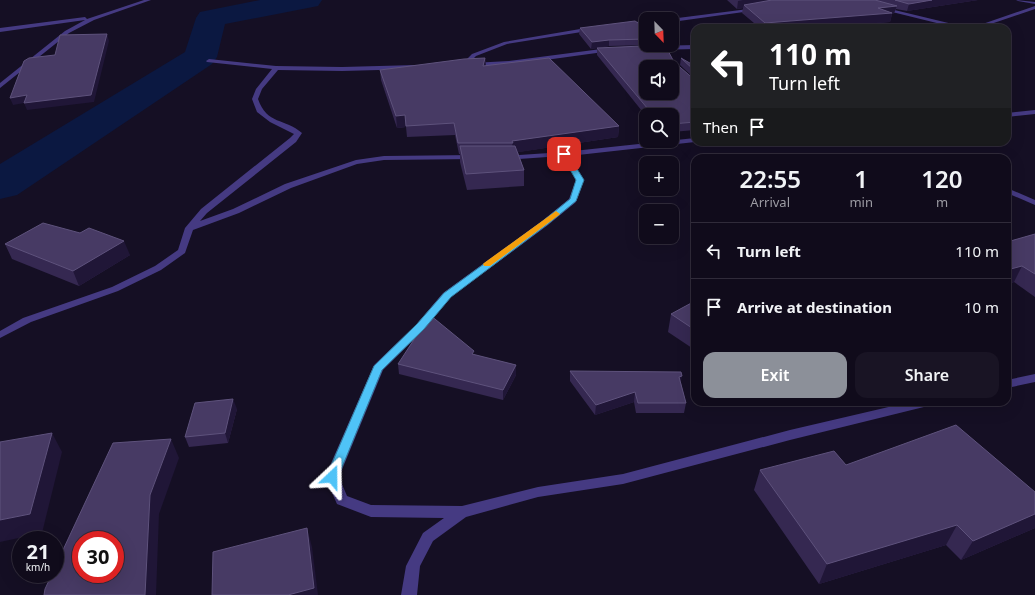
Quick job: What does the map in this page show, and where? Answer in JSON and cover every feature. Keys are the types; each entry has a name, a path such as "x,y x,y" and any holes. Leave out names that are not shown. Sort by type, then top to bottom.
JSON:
{"street":[{"path":"0,86 67,32 92,19 149,0"},
{"path":"1018,0 1035,3"},
{"path":"879,7 947,24"},
{"path":"986,24 1035,7"},
{"path":"679,19 761,8"},
{"path":"0,30 92,19"},
{"path":"621,25 639,23"},
{"path":"463,66 474,55 506,43 599,28"},
{"path":"679,47 691,47"},
{"path":"456,66 509,63 616,50"},
{"path":"209,61 276,68 342,69 426,67"},
{"path":"0,335 27,320 115,288 158,268 182,251 189,228 204,211 293,140 298,133 272,121 259,111 255,99 259,90 276,68"},
{"path":"1011,115 1035,112"},
{"path":"500,158 564,154 691,140"},
{"path":"564,154 580,180 573,200 545,223 447,295 420,327 378,368 332,477 342,500 371,511 462,512 538,492 623,479 790,435 911,406"},
{"path":"189,228 236,211 288,186 356,162 384,158 485,157"},
{"path":"1011,192 1035,203"},
{"path":"1011,383 1035,378"},
{"path":"409,595 413,566 428,537 462,512"}],"building":[{"path":"772,0 875,0 897,6 878,8 892,13 765,23 744,5"},
{"path":"895,0 932,0 909,4"},
{"path":"635,21 639,24 639,39 592,42 580,28"},
{"path":"107,34 91,95 24,103 27,95 10,98 24,61 29,58 55,55 60,35"},
{"path":"639,46 639,52 669,52 673,60 639,60 639,98 597,48"},
{"path":"485,58 483,66 549,58 619,126 512,141 513,143 458,143 454,123 406,126 405,115 396,116 380,70 464,59"},
{"path":"681,58 691,64 691,67"},
{"path":"679,66 691,77 691,122 679,123 679,108 647,108 640,100 679,100"},
{"path":"460,146 515,146 524,170 466,174"},
{"path":"43,223 80,233 89,228 124,241 73,271 5,244"},
{"path":"1035,234 1035,274 1022,266 1011,269 1011,241"},
{"path":"691,303 691,327 671,314"},
{"path":"430,315 474,351 472,354 516,365 503,390 398,364"},
{"path":"570,371 681,372 682,376 679,377 686,403 638,403 635,392 596,405"},
{"path":"233,399 225,433 185,437 195,403"},
{"path":"956,425 1035,492 1035,514 973,541 957,525 827,564 760,470 834,451 846,465"},
{"path":"52,433 30,514 0,520 0,442"},
{"path":"171,439 150,495 145,595 44,595 48,583 64,583 64,548 113,443"},
{"path":"307,528 314,588 288,595 212,595 213,552"}],"waterway":[{"path":"0,185 200,57 211,18 308,0"}],"slow traffic":[{"path":"487,264 556,214"}],"route":[{"path":"332,477 378,368 420,327 447,295 545,223 573,200 580,180 564,154"}]}
